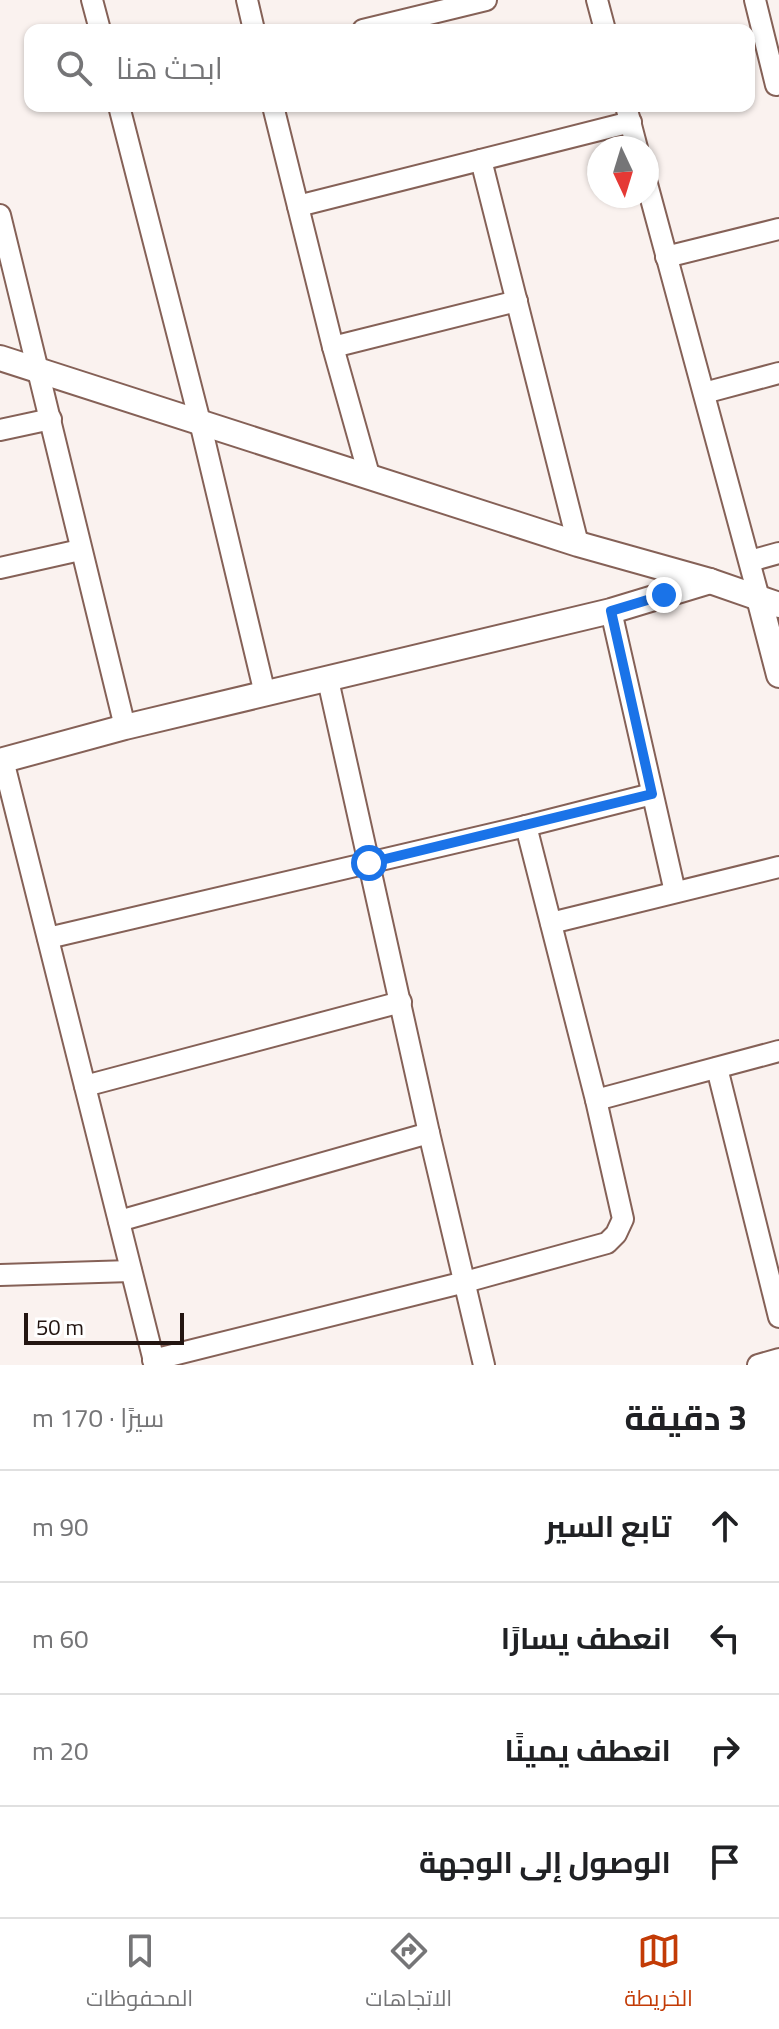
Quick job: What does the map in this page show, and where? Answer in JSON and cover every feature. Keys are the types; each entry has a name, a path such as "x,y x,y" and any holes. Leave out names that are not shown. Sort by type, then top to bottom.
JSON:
{"street":[{"path":"92,0 98,24"},
{"path":"247,0 253,24"},
{"path":"388,24 486,0"},
{"path":"597,0 603,24"},
{"path":"755,0 778,89"},
{"path":"121,112 200,422 265,694"},
{"path":"274,112 333,347 369,475"},
{"path":"298,206 481,160 628,114 634,136"},
{"path":"481,160 578,544"},
{"path":"653,208 750,561 769,601 779,675"},
{"path":"0,215 125,727"},
{"path":"666,257 779,229"},
{"path":"333,347 517,301"},
{"path":"0,358 578,544 769,601"},
{"path":"704,393 779,373"},
{"path":"0,430 51,419"},
{"path":"0,568 80,550"},
{"path":"750,561 779,553"},
{"path":"526,826 623,1219 616,1234 607,1243 154,1362 2,760 125,727 611,611 710,581"},
{"path":"611,611 675,892"},
{"path":"328,680 484,1365"},
{"path":"48,938 652,794"},
{"path":"551,923 779,867"},
{"path":"85,1086 401,1002"},
{"path":"596,1100 779,1051"},
{"path":"717,1068 779,1317"},
{"path":"119,1221 429,1133"},
{"path":"0,1275 131,1271"},
{"path":"758,1365 779,1359"}],"route":[{"path":"369,863 652,794 611,611 664,595"}]}
